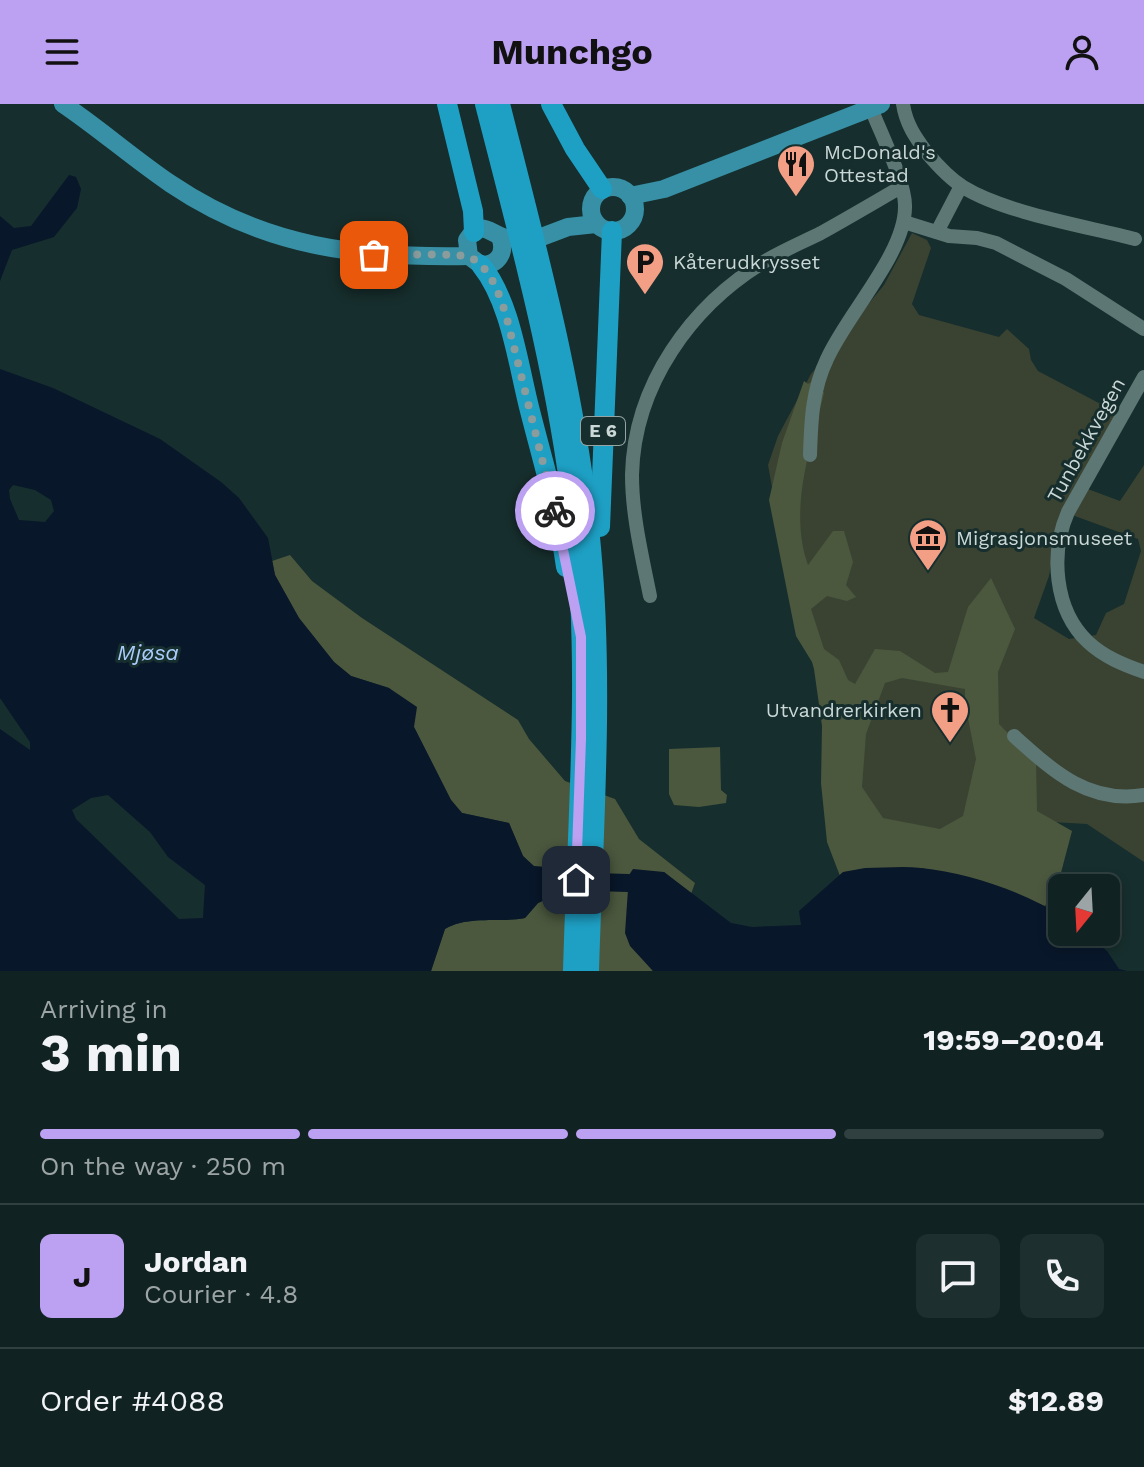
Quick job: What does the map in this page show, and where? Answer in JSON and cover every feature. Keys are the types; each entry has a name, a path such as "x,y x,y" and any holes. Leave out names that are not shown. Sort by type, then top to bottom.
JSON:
{"highway":[{"name":"E 6","path":"447,104 473,211 473,249 498,293 506,315 588,634"},
{"name":"E 6","path":"485,104 516,199"},
{"name":"E 6","path":"500,104 516,199 533,271 563,367 581,466 591,548 588,634"},
{"path":"551,104 575,149 602,189"},
{"name":"E 6","path":"573,971 583,908 585,852 599,221"},
{"name":"E 6","path":"583,908 589,971"}],"main road":[{"path":"63,104 173,185 209,207 263,231 326,249 374,255 424,255 473,249 494,263 501,245"},
{"path":"632,202 876,106"},
{"path":"501,245 599,221 624,228 630,223 632,202 620,188 602,189 592,201 599,221"},
{"path":"473,249 486,228 501,245"}],"street":[{"path":"903,104 908,126 915,137 943,171 961,186 989,200 1135,239"},
{"path":"810,455 811,411 825,363 886,261 904,222 905,195 876,106"},
{"path":"937,232 961,186"},
{"path":"650,596 638,537 632,474 638,429 662,364 694,322 735,283 766,260 901,187"},
{"path":"904,222 937,232 996,243 1144,329"},
{"name":"Tunbekkvegen","path":"1144,377 1068,512 1058,543 1057,558 1059,582 1067,611 1079,632 1106,656 1144,672"},
{"path":"1014,736 1061,775 1086,790 1116,797 1144,795"}],"green space":[{"path":"912,233 927,240 931,248 912,304 919,315 999,337 1007,329 1029,349 1038,371 1114,411 1116,417 1059,517 1049,576 1034,618 1069,639 1096,635 1106,613 1124,604 1141,551 1138,539 1072,515 1085,488 1120,501 1144,465 1144,862 1087,824 1052,822 971,835 834,833 822,671 799,637 768,465 778,436 811,374 884,285"},
{"path":"815,380 824,393 804,479 800,523 802,544 808,565 833,531 844,531 853,562 846,585 856,597 847,601 827,596 811,609 824,649 839,660 848,680 855,684 875,649 900,651 935,673 948,672 968,607 991,578 1015,629 998,672 999,724 1036,762 1037,811 1072,831 1061,874 1048,874 1048,901 1045,906 978,880 921,868 840,876 827,842 821,783 822,726 814,669 796,636 769,500 782,443 804,381 808,384","holes":["902,678 965,689 976,759 963,816 940,829 883,818 862,787 866,734 885,683"]},
{"path":"290,555 312,581 362,618 518,720 529,739 565,781 615,799 639,839 695,883 691,894 664,872 642,958 653,971 431,971 445,929 464,922 525,918 538,903 562,892 547,867 534,867 523,856 509,823 462,813 451,800 414,727 389,688 351,676 334,662 299,618 275,575 272,561"},
{"path":"720,747 721,790 727,795 726,803 699,807 674,805 669,794 669,749"}],"water":[{"path":"69,175 76,177 81,189 77,208 54,237 12,250 0,281 0,216 14,228 31,226"},
{"name":"Mjøsa","path":"0,369 53,388 160,439 239,498 268,538 275,575 299,618 334,662 351,676 389,688 417,707 414,727 451,800 462,813 509,823 523,856 534,866 562,873 562,892 538,903 525,918 464,922 445,929 431,971 0,971 0,729 30,750 30,742 0,698","holes":["13,485 35,490 51,500 54,511 45,522 19,520 10,499 9,490","108,795 150,832 168,857 205,885 203,918 179,919 76,819 72,810 91,798"]},
{"path":"907,867 939,870 1012,891 1048,908 1048,946 1101,946 1119,969 1127,971 653,971 630,946 625,933 629,875 633,869 664,872 731,923 752,927 801,925 799,911 843,872"}],"waterway":[{"path":"562,881 628,883"}],"way so far":[{"path":"374,255 469,256 486,271 506,315 555,511"}],"place":[{"name":"McDonald's Ottestad","path":"796,198"},
{"name":"Kåterudkrysset","path":"645,296"},
{"name":"Migrasjonsmuseet","path":"928,572"},
{"name":"Utvandrerkirken","path":"950,744"}],"route":[{"path":"555,511 581,637 576,880"}]}
